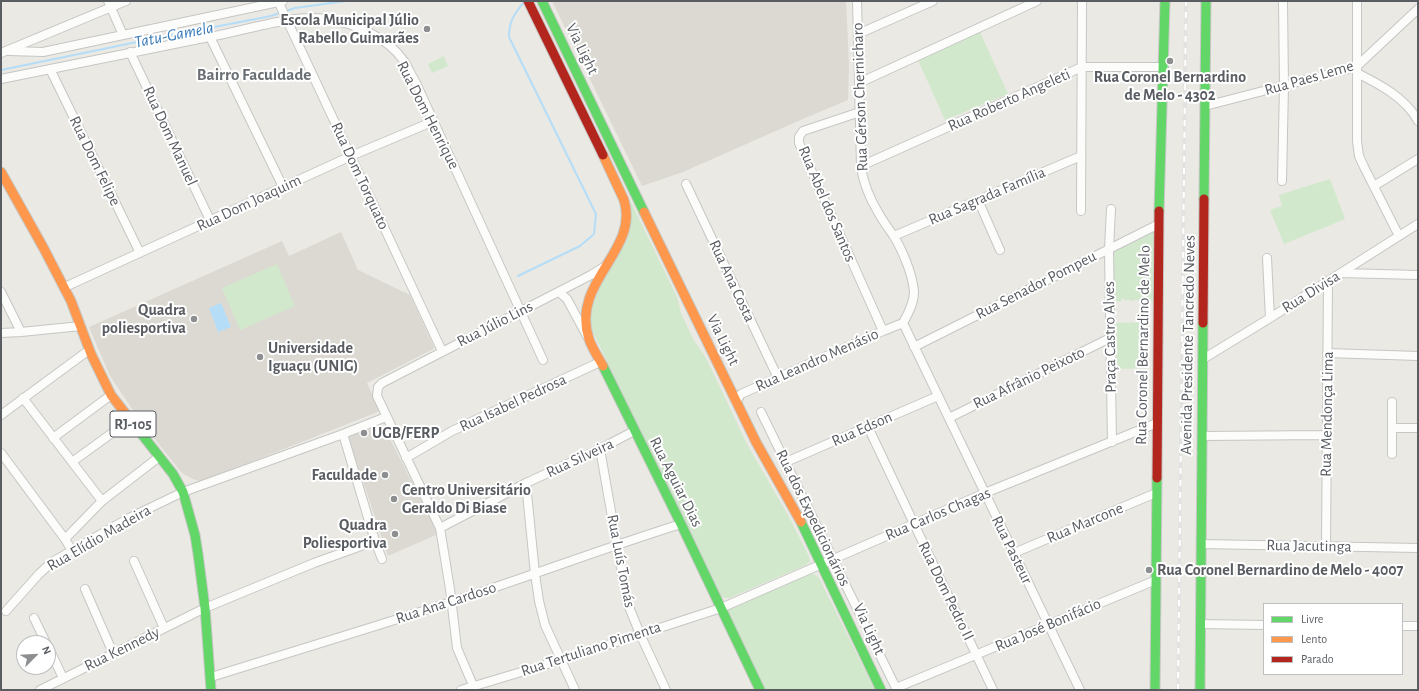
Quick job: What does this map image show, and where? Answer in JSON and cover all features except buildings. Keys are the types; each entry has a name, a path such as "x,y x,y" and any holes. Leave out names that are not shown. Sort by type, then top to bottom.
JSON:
{"main road":[{"name":"Via Light","path":"528,1 620,190 625,204 626,219 620,242 588,299 586,317 589,339"},
{"name":"Via Light","path":"542,1 736,402 756,442 801,522 881,690"},
{"name":"Rua Coronel Bernardino de Melo","path":"1155,690 1159,224 1165,1"},
{"name":"Avenida Presidente Tancredo Neves","path":"1200,690 1206,1"},
{"name":"RJ-105","path":"1,172 65,287 89,350 111,395 173,474 183,492 195,535 204,608 211,690"},
{"name":"Rua Aguiar Dias","path":"589,339 681,524 760,690"}],"street":[{"path":"1,53 109,4 126,1"},
{"name":"Rua Gérson Chernicharo","path":"857,1 861,166 866,188 879,215 894,236 910,273 914,293 909,312 902,323"},
{"path":"858,34 933,1"},
{"path":"859,83 1037,1"},
{"path":"1081,210 1082,1"},
{"path":"1282,181 1284,86 1283,1"},
{"path":"1357,1 1357,141 1359,156 1399,236"},
{"path":"9,50 42,52 281,3"},
{"name":"Rua Dom Torquato","path":"281,3 442,351"},
{"path":"109,4 123,35"},
{"name":"Rua Paes Leme","path":"1205,106 1284,86 1357,70 1418,8"},
{"name":"Rua Dom Henrique","path":"1,79 210,37 287,18 324,18 340,21 360,28 376,36 395,51 404,62 416,83 543,360"},
{"path":"210,37 282,187"},
{"name":"Rua Dom Manuel","path":"130,52 210,220"},
{"name":"Rua Roberto Angeleti","path":"861,166 1082,67 1164,67"},
{"name":"Rua Dom Felipe","path":"50,69 140,253"},
{"path":"1357,70 1403,102 1418,121"},
{"name":"Rua Abel dos Santos","path":"860,112 803,131 799,137 799,143 883,331"},
{"name":"Rua Dom Joaquim","path":"65,287 282,187 434,121"},
{"name":"Rua Sagrada Família","path":"894,236 1081,156"},
{"path":"1374,186 1418,159"},
{"name":"Rua Ana Costa","path":"686,184 778,378"},
{"path":"978,200 1000,250"},
{"name":"Praça Castro Alves","path":"1111,209 1109,249 1112,442"},
{"name":"Rua Senador Pompeu","path":"914,347 1159,224"},
{"name":"Rua Divisa","path":"1203,359 1418,224"},
{"path":"1267,258 1270,318"},
{"name":"Rua Júlio Lins","path":"386,417 376,396 378,387 382,383 559,292 606,265"},
{"path":"1340,273 1418,275"},
{"name":"Rua Mendonça Lima","path":"1326,546 1328,281"},
{"path":"1,292 22,332"},
{"name":"Rua Aguiar Dias","path":"559,292 567,299 589,339"},
{"name":"Rua Leandro Menásio","path":"736,402 741,394 902,323"},
{"name":"Rua Pasteur","path":"902,323 1080,690"},
{"path":"1,333 81,326"},
{"name":"Rua Afrânio Peixoto","path":"948,418 1110,338"},
{"path":"1,415 89,350"},
{"path":"1327,353 1418,356"},
{"name":"Rua Isabel Pedrosa","path":"406,458 452,431 600,362"},
{"path":"53,438 111,395"},
{"name":"Rua Edson","path":"786,462 938,396"},
{"path":"23,398 102,501"},
{"path":"1392,402 1392,454"},
{"name":"Rua dos Expedicionários","path":"761,412 834,559 896,689"},
{"path":"386,417 440,528 457,648 474,688"},
{"name":"Rua Elídio Madeira","path":"6,611 45,568 129,518 183,492 386,417"},
{"path":"72,462 130,420"},
{"name":"Rua Carlos Chagas","path":"721,608 985,493 1157,423"},
{"name":"Rua Dom Pedro II","path":"868,427 993,690"},
{"path":"1393,428 1418,428"},
{"name":"Rua Silveira","path":"440,528 526,483 600,449 634,431"},
{"path":"343,434 375,541 382,559"},
{"path":"1202,436 1326,435"},
{"name":"Rua Luís Tomás","path":"600,449 627,602 666,690"},
{"path":"1,453 65,539 72,551"},
{"path":"65,539 102,501 159,457"},
{"path":"526,483 539,602 545,625 575,690"},
{"name":"Rua Marcone","path":"1014,553 1156,493"},
{"name":"Rua Ana Cardoso","path":"211,677 451,602 535,574 617,544 681,524"},
{"name":"Rua Kennedy","path":"40,690 204,608 314,563 375,541"},
{"name":"Rua Jacutinga","path":"1201,544 1418,548"},
{"path":"134,561 164,628"},
{"name":"Rua José Bonifácio","path":"896,689 1156,580"},
{"path":"84,589 113,653"},
{"name":"Rua Tertuliano Pimenta","path":"460,690 474,688 721,608"},
{"path":"34,618 42,635"},
{"path":"1200,624 1263,625"},
{"path":"1403,626 1418,626"},
{"path":"56,663 63,678"}],"shaded area":[{"path":"552,1 846,1 849,64 848,100 683,172 642,186"},
{"name":"Universidade Iguaçu (UNIG)","path":"341,232 358,270 410,295 434,347 433,349 367,383 379,409 378,412 205,480 200,481 185,475 139,419 110,376 89,327 282,241 289,256"},
{"name":"Centro Universitário Geraldo Di Biase","path":"383,425 438,534 388,556 348,437"}],"green space":[{"path":"980,32 1008,94 945,120 918,60"},
{"path":"444,56 448,66 432,73 428,64"},
{"path":"1330,179 1345,219 1284,244 1270,210 1282,206 1279,195"},
{"path":"630,200 677,297 681,313 693,339 706,358 748,446 789,517 810,561 806,565 729,598 724,598 718,594 592,330 591,317 597,293 628,237 631,223"},
{"path":"1153,231 1155,232 1155,302 1145,302 1142,298 1138,301 1136,299 1134,301 1130,301 1128,299 1126,301 1122,297 1122,301 1112,302 1111,253 1115,249"},
{"path":"277,264 295,306 240,330 222,288"},
{"path":"1149,322 1149,368 1116,369 1115,323"},
{"path":"809,574 814,574 819,578 875,690 763,690 726,611"}],"water":[{"path":"221,303 231,327 218,332 209,308"}],"waterway":[{"name":"Tatu-Gamela","path":"286,11 295,8 346,1"},
{"path":"518,276 580,246 594,234 596,214 509,37 513,18 523,3 525,3"},
{"name":"Tatu-Gamela","path":"1,70 271,16 282,12"}],"railway":[{"path":"1178,690 1186,1"}],"traffic: fast":[{"path":"542,1 644,212"},
{"path":"1159,211 1165,1"},
{"path":"1204,199 1206,1"},
{"path":"1200,690 1203,323"},
{"path":"603,366 681,524 760,690"},
{"path":"125,413 173,474 183,492 195,535 198,554 205,608 211,690"},
{"path":"1155,690 1157,478"},
{"path":"801,522 881,690"}],"traffic: slow":[{"path":"603,155 624,200 626,218 623,235 596,283 589,300 586,319 589,339 603,366"},
{"path":"1,172 71,301 91,354 111,395 125,413"},
{"path":"644,212 756,442 801,522"}],"traffic: jam":[{"path":"528,1 603,155"},
{"path":"1203,323 1204,199"},
{"path":"1157,478 1159,211"}],"place":[{"name":"Escola Municipal Júlio Rabello Guimarães","path":"427,29"},
{"name":"Rua Coronel Bernardino de Melo - 4302","path":"1170,61"},
{"name":"Quadra poliesportiva","path":"194,319"},
{"name":"Universidade Iguaçu (UNIG)","path":"260,357"},
{"name":"UGB/FERP","path":"364,433"},
{"name":"Faculdade","path":"385,475"},
{"name":"Centro Universitário Geraldo Di Biase","path":"394,499"},
{"name":"Quadra Poliesportiva","path":"395,534"},
{"name":"Rua Coronel Bernardino de Melo - 4007","path":"1149,570"}],"district":[{"name":"Bairro Faculdade","path":"254,75"}]}
